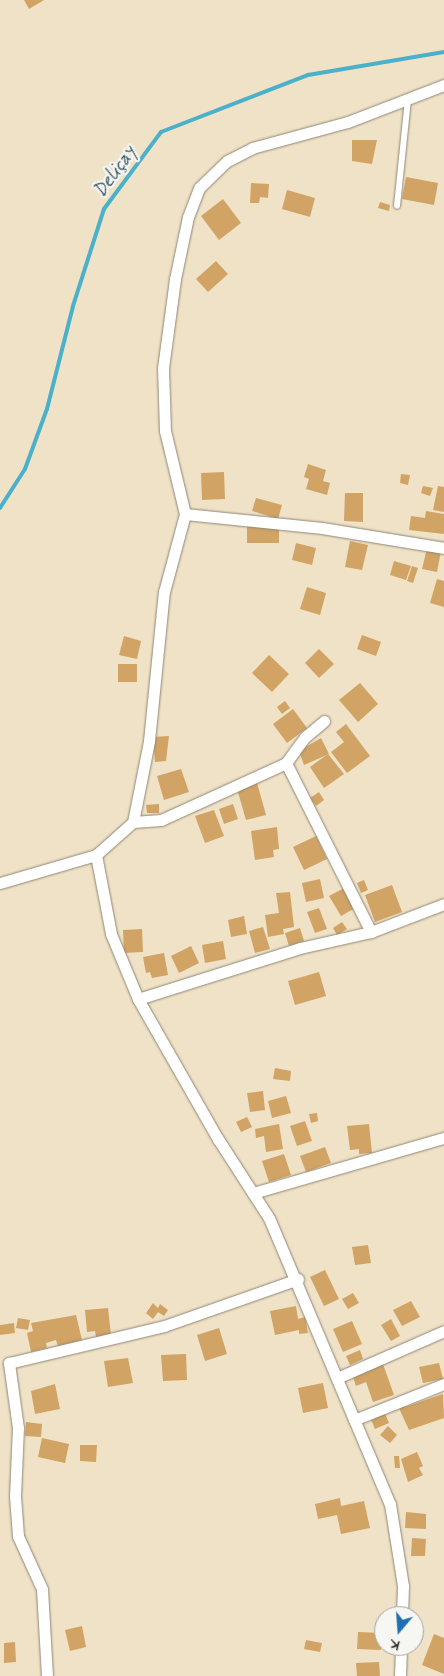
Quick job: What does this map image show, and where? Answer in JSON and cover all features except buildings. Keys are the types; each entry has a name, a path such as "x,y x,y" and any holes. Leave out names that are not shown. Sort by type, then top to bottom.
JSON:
{"street":[{"path":"0,883 96,855 133,822 150,741 164,592 185,514 165,431 163,368 175,280 188,217 199,188 228,160 252,148 348,122 444,85"},
{"path":"185,514 322,528 444,548"},
{"path":"133,822 161,820 286,763 305,737 324,722"},
{"path":"286,763 371,932"},
{"path":"96,855 112,934 138,999 269,1218 298,1279 354,1420 390,1504 403,1586 402,1606"},
{"path":"138,999 300,948 371,932 444,904"},
{"path":"253,1193 444,1138"},
{"path":"47,1676 42,1589 18,1536 15,1496 18,1428 4,1364 164,1326 298,1279"},
{"path":"337,1378 444,1331"},
{"path":"354,1420 444,1384"},
{"path":"400,1676 401,1656"}],"lane":[{"path":"397,206 408,99"}],"waterway":[{"name":"Deliçay","path":"0,508 25,469 47,409 73,306 104,209 161,132 308,75 444,52"}]}
